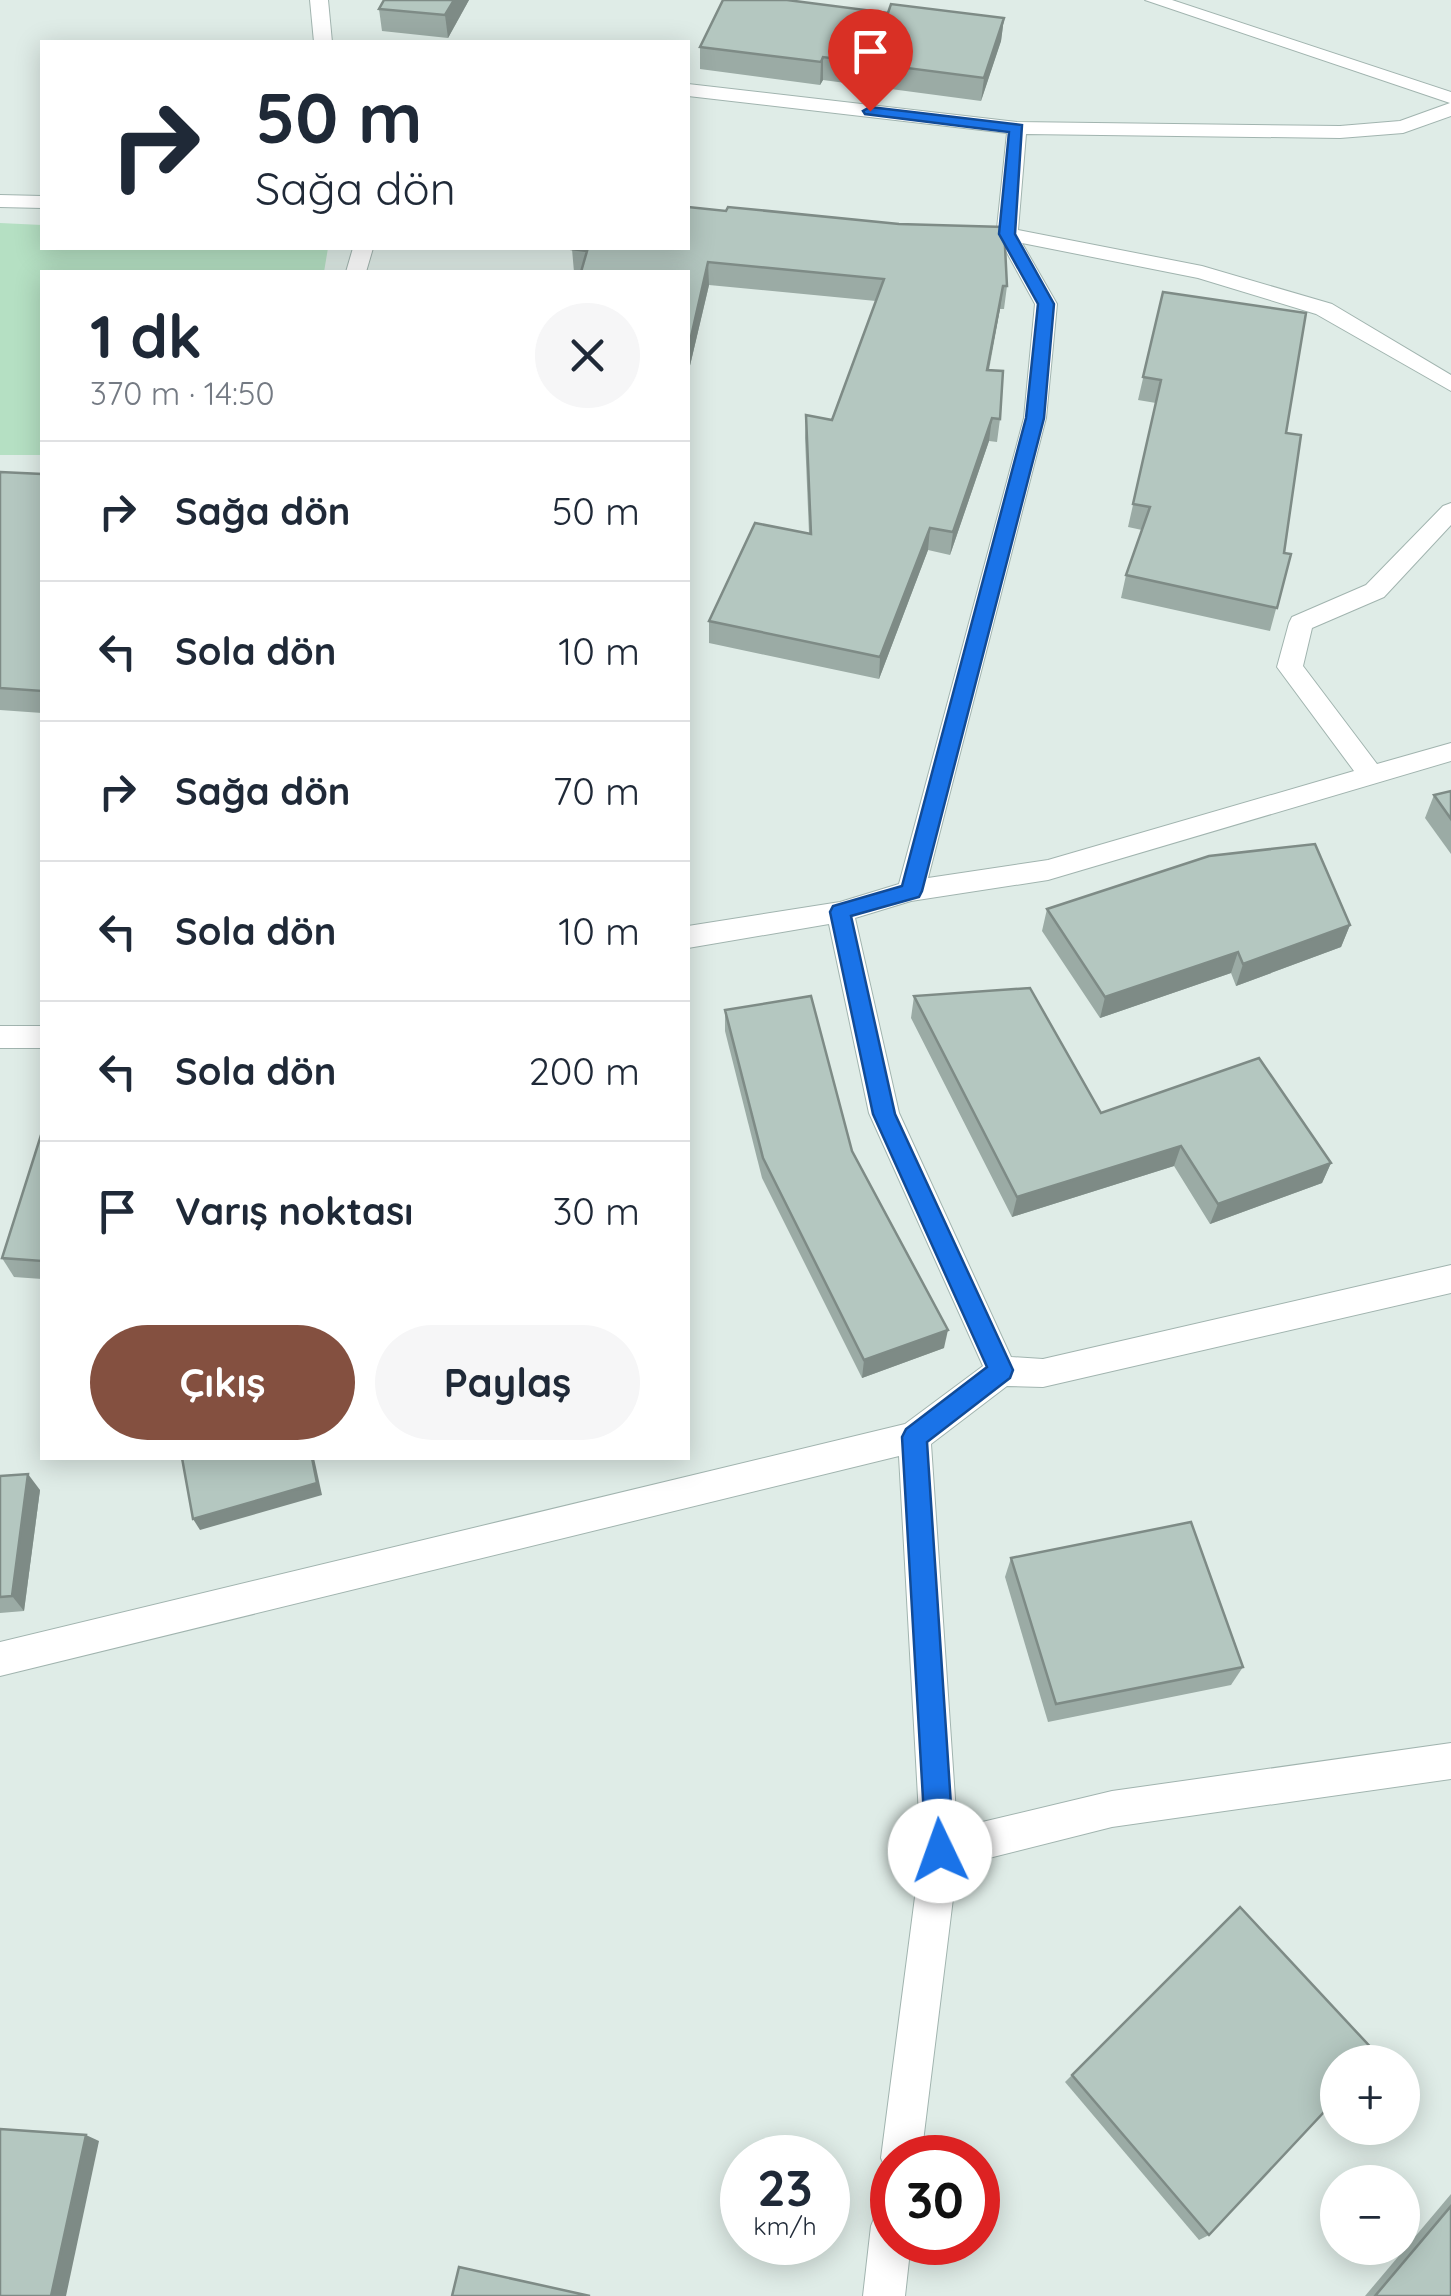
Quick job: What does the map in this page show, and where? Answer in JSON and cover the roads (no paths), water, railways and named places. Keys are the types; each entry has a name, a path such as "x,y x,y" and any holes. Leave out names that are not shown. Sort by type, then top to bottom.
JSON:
{"street":[{"path":"319,0 323,40"},
{"path":"1154,0 1451,98"},
{"path":"690,90 1017,128 1340,132 1403,127 1451,109"},
{"path":"911,891 1035,418 1046,304 1007,234 1017,128"},
{"path":"0,201 40,202"},
{"path":"941,232 1007,234 1202,272 1324,310 1451,384"},
{"path":"1371,775 1290,667 1301,623 1375,591 1451,511"},
{"path":"690,937 840,912 911,891 1048,870 1451,752"},
{"path":"840,912 884,1114 1001,1370"},
{"path":"0,1036 40,1036"},
{"path":"0,1659 914,1437 1001,1370 1043,1373 1451,1279"},
{"path":"904,2135 940,1851 914,1437"},
{"path":"940,1851 1112,1810 1451,1761"},
{"path":"884,2296 888,2265"}]}
